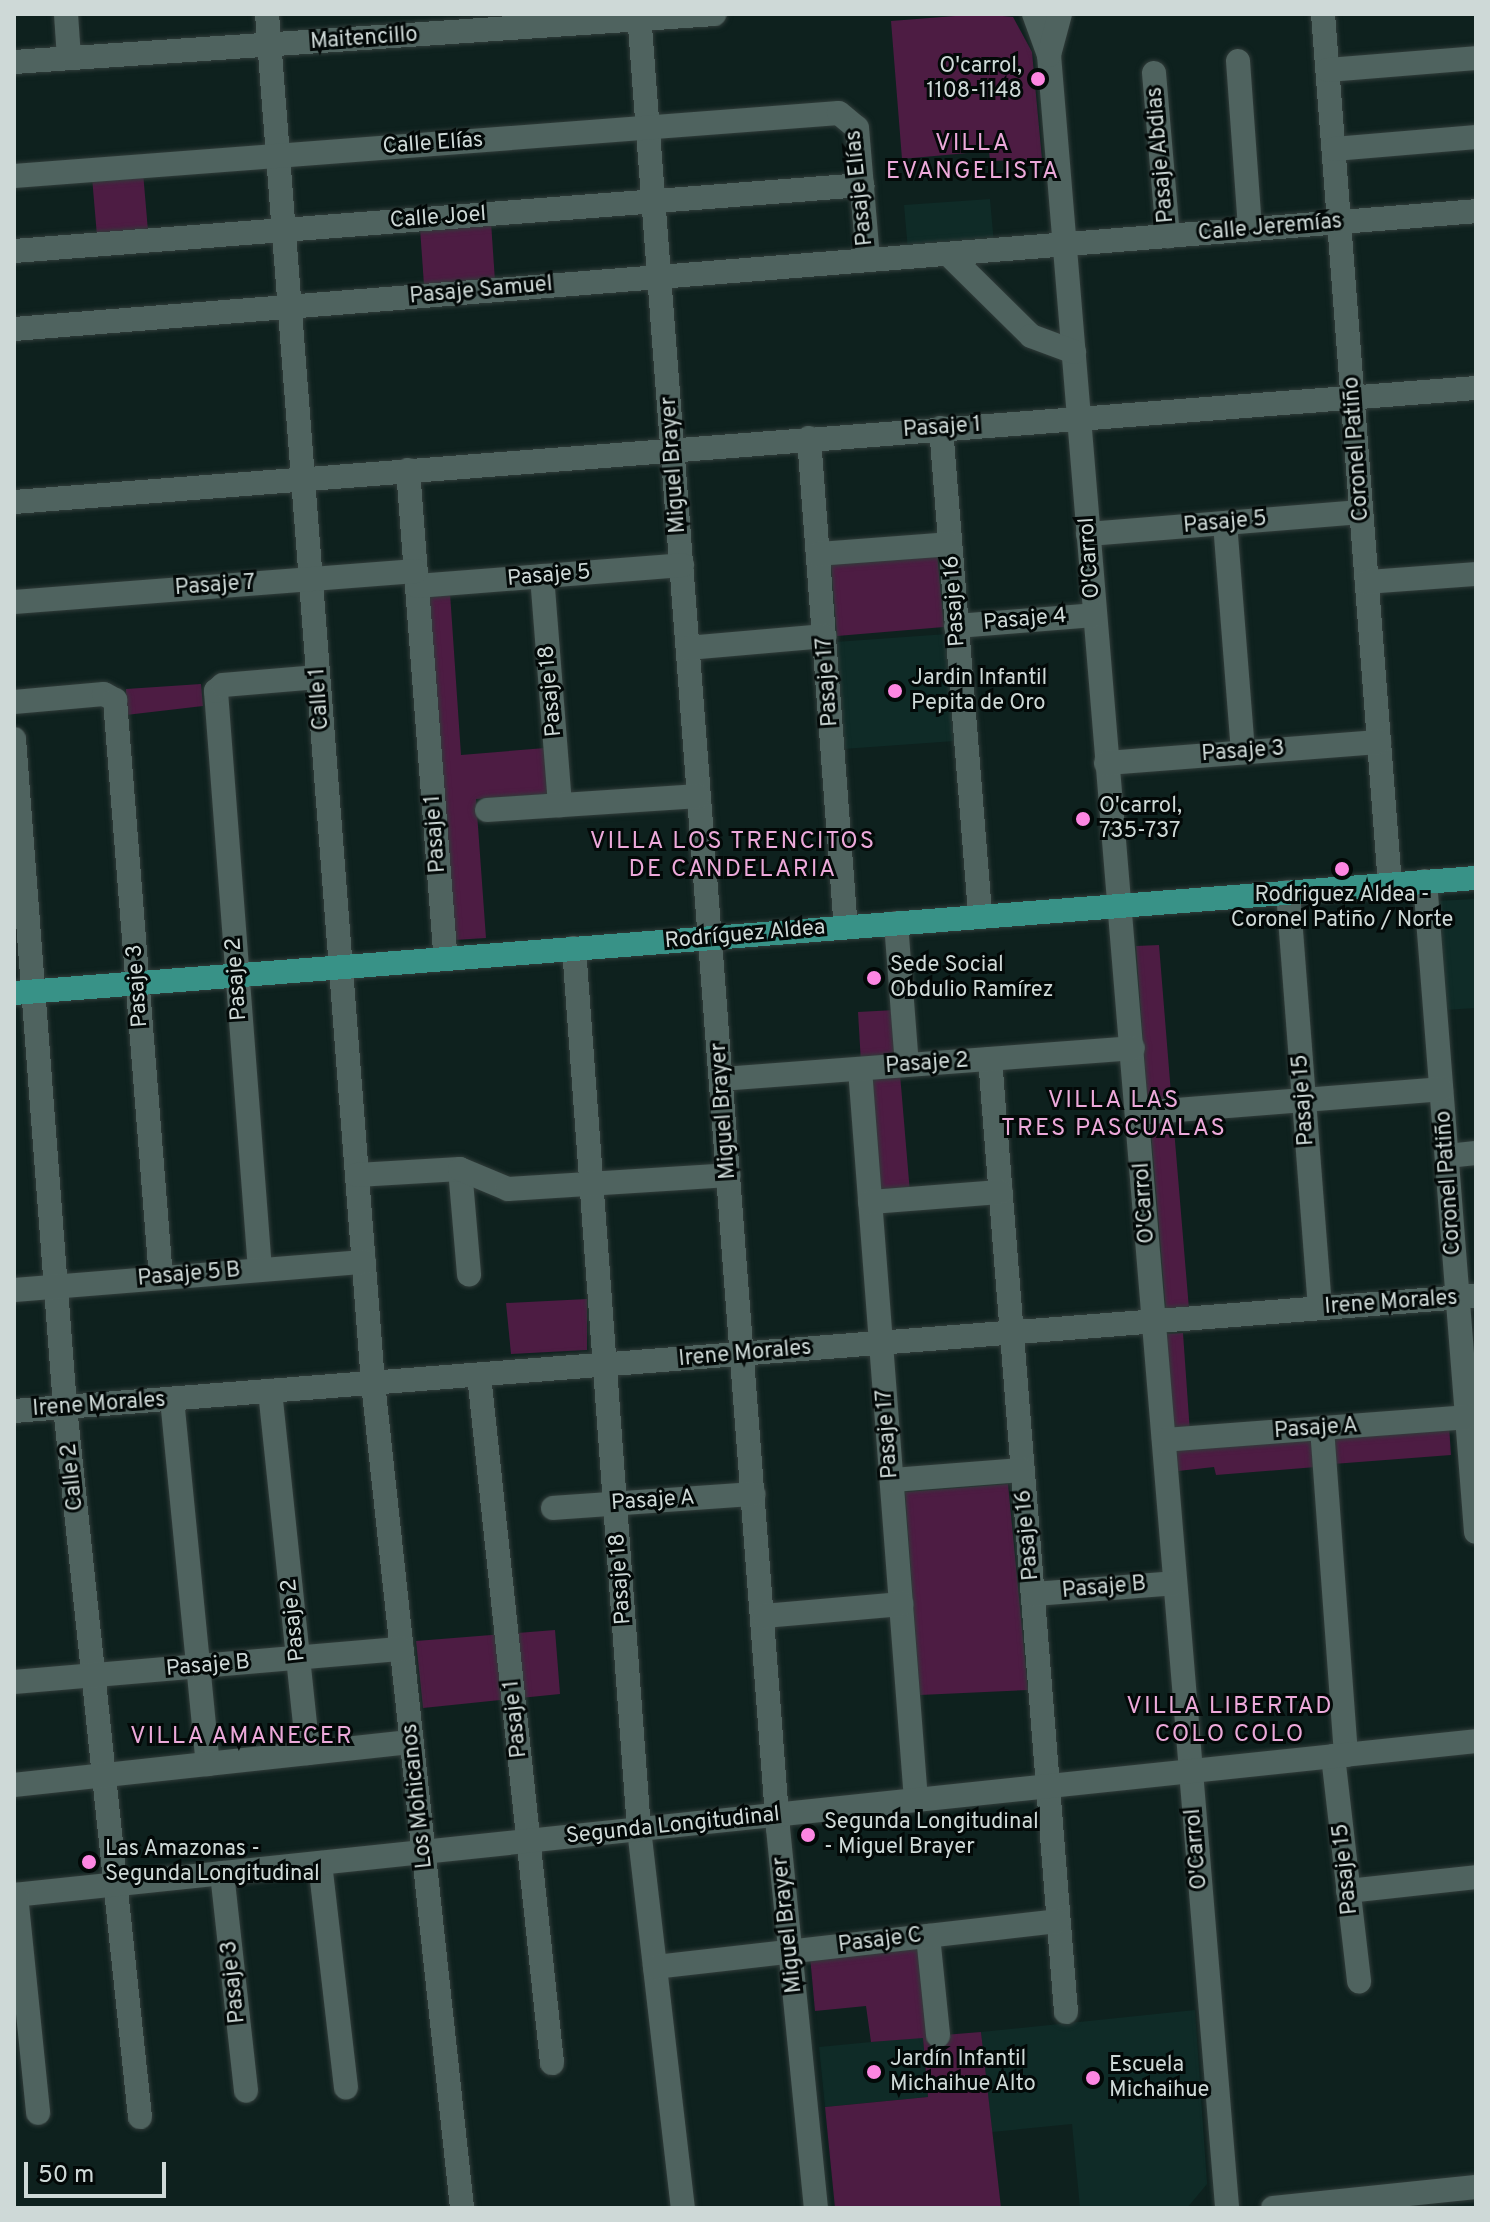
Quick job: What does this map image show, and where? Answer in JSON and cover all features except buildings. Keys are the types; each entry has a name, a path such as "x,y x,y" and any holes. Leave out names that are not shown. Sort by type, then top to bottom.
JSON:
{"main road":[{"name":"Rodríguez Aldea","path":"23,992 1476,878"}],"street":[{"path":"66,14 69,58"},
{"name":"Calle 1","path":"267,14 373,1383"},
{"name":"Maitencillo","path":"14,62 270,46 530,20 714,14"},
{"name":"O'Carrol","path":"1034,14 1049,55 1227,2208"},
{"name":"O'Carrol","path":"1049,55 1060,14"},
{"name":"Coronel Patiño","path":"1323,14 1390,884"},
{"name":"Miguel Brayer","path":"639,17 778,1815 816,2208"},
{"path":"1328,70 1476,58"},
{"path":"1238,61 1250,230"},
{"name":"Pasaje Abdias","path":"1154,73 1168,236"},
{"name":"Calle Elías","path":"14,176 833,112 850,118"},
{"name":"Pasaje Elías","path":"850,118 857,128 868,260"},
{"path":"1334,149 1476,137"},
{"name":"Calle Joel","path":"14,251 862,185"},
{"name":"Calle Jeremías","path":"949,255 1476,211"},
{"path":"949,255 1031,336 1074,352"},
{"name":"Pasaje Samuel","path":"14,329 949,255"},
{"name":"Pasaje 1","path":"14,502 1476,388"},
{"name":"Pasaje 16","path":"941,428 980,916"},
{"name":"Pasaje 17","path":"809,438 846,927"},
{"name":"Pasaje 1","path":"408,470 446,959"},
{"name":"Pasaje 5","path":"1088,534 1361,512"},
{"path":"1225,523 1243,752"},
{"path":"818,554 950,544"},
{"name":"Pasaje 5","path":"417,578 542,576 682,565"},
{"path":"1367,582 1476,574"},
{"name":"Pasaje 18","path":"542,576 560,805"},
{"name":"Pasaje 7","path":"14,602 311,579 417,578"},
{"name":"Pasaje 4","path":"956,626 1095,615"},
{"path":"688,648 824,636"},
{"name":"Pasaje 2","path":"260,1270 217,688 318,677"},
{"name":"Pasaje 3","path":"14,702 112,696 161,1278"},
{"name":"Calle 2","path":"14,739 23,992 56,1286 65,1407 140,2117"},
{"name":"Pasaje 3","path":"1106,763 1379,742"},
{"path":"487,810 699,796"},
{"name":"Coronel Patiño","path":"1425,881 1447,1156 1467,1297 1467,1417 1476,1520"},
{"name":"Pasaje 15","path":"1288,892 1320,1308"},
{"path":"896,923 907,1065"},
{"name":"Pasaje 18","path":"574,948 639,1829 683,2208"},
{"name":"Pasaje 2","path":"722,1079 1133,1048"},
{"name":"Pasaje 16","path":"990,1059 1066,2012"},
{"name":"Pasaje 17","path":"860,1069 916,1800"},
{"path":"1138,1113 1441,1089"},
{"path":"1447,1156 1476,1153"},
{"path":"460,1169 469,1275"},
{"path":"357,1175 460,1169 503,1189 729,1175"},
{"path":"870,1202 1001,1192"},
{"name":"Pasaje 5 B","path":"14,1290 364,1262"},
{"name":"Irene Morales","path":"14,1411 1467,1297"},
{"name":"Pasaje 1","path":"479,1375 552,2063"},
{"name":"Los Mohicanos","path":"373,1383 462,2208"},
{"name":"Pasaje 2","path":"270,1391 308,1753"},
{"path":"172,1399 208,1764"},
{"name":"Pasaje A","path":"1164,1440 1467,1417"},
{"name":"Pasaje 15","path":"1322,1428 1348,1891 1359,1982"},
{"path":"892,1480 1023,1470"},
{"name":"Pasaje A","path":"553,1508 754,1494"},
{"name":"Pasaje B","path":"1033,1594 1175,1583"},
{"path":"764,1616 901,1604"},
{"name":"Pasaje B","path":"14,1682 402,1649"},
{"name":"Segunda Longitudinal","path":"15,1895 1476,1741"},
{"path":"14,1785 412,1742"},
{"path":"320,1863 346,2088"},
{"name":"Pasaje 3","path":"222,1873 246,2091"},
{"path":"1348,1891 1476,1877"},
{"path":"15,1895 38,2113"},
{"name":"Pasaje C","path":"655,1967 1058,1921"},
{"path":"928,1936 938,2035"},
{"path":"1273,2208 1476,2187"}],"shaded area":[{"path":"981,14 1013,17 1032,52 1042,159 990,161 989,151 902,159 891,21"},
{"path":"143,172 148,231 97,236 92,177"},
{"path":"990,199 994,244 908,251 904,205"},
{"path":"491,222 495,281 424,285 420,228"},
{"path":"937,553 944,627 837,636 831,563"},
{"path":"450,593 461,755 545,748 549,794 476,799 486,938 454,940 425,594"},
{"name":"Jardin Infantil Pepita de Oro","path":"947,634 955,741 843,749 835,642"},
{"path":"201,684 203,706 126,715 126,689"},
{"path":"1476,899 1476,1008 1445,1010 1436,901"},
{"path":"1159,945 1172,1106 1148,1108 1136,946"},
{"path":"895,1010 898,1051 891,1061 861,1063 858,1012"},
{"path":"900,1074 910,1193 880,1195 872,1076"},
{"path":"1173,1117 1189,1309 1166,1311 1150,1119"},
{"path":"587,1299 587,1350 511,1354 506,1303"},
{"path":"1183,1333 1190,1433 1173,1434 1165,1334"},
{"path":"1449,1426 1451,1455 1333,1464 1331,1436"},
{"path":"1313,1436 1316,1467 1216,1475 1214,1467 1178,1471 1175,1447"},
{"path":"1008,1484 1028,1690 920,1695 905,1492"},
{"path":"555,1630 560,1694 423,1708 416,1641"},
{"path":"913,1944 923,1949 931,2036 981,2032 1001,2208 835,2208 825,2107 928,2097 923,2038 871,2042 866,2006 815,2011 810,1956"},
{"name":"Escuela Michaihue","path":"1195,2010 1207,2184 1187,2208 1080,2208 1072,2124 992,2132 981,2032"},
{"name":"Jardín Infantil Michaihue Alto","path":"923,2037 928,2097 825,2107 819,2047"}],"place":[{"name":"O'carrol, 1108-1148","path":"1038,79"},
{"name":"Jardin Infantil Pepita de Oro","path":"895,691"},
{"name":"O'carrol, 735-737","path":"1083,819"},
{"name":"Rodriguez Aldea - Coronel Patiño / Norte","path":"1342,869"},
{"name":"Sede Social Obdulio Ramírez","path":"874,978"},
{"name":"Segunda Longitudinal - Miguel Brayer","path":"808,1835"},
{"name":"Las Amazonas - Segunda Longitudinal","path":"89,1862"},
{"name":"Jardín Infantil Michaihue Alto","path":"874,2072"},
{"name":"Escuela Michaihue","path":"1093,2078"}],"district":[{"name":"VILLA EVANGELISTA","path":"973,159"},
{"name":"VILLA LOS TRENCITOS DE CANDELARIA","path":"733,857"},
{"name":"VILLA LAS TRES PASCUALAS","path":"1114,1116"},
{"name":"VILLA LIBERTAD COLO COLO","path":"1230,1722"},
{"name":"VILLA AMANECER","path":"242,1738"}]}
